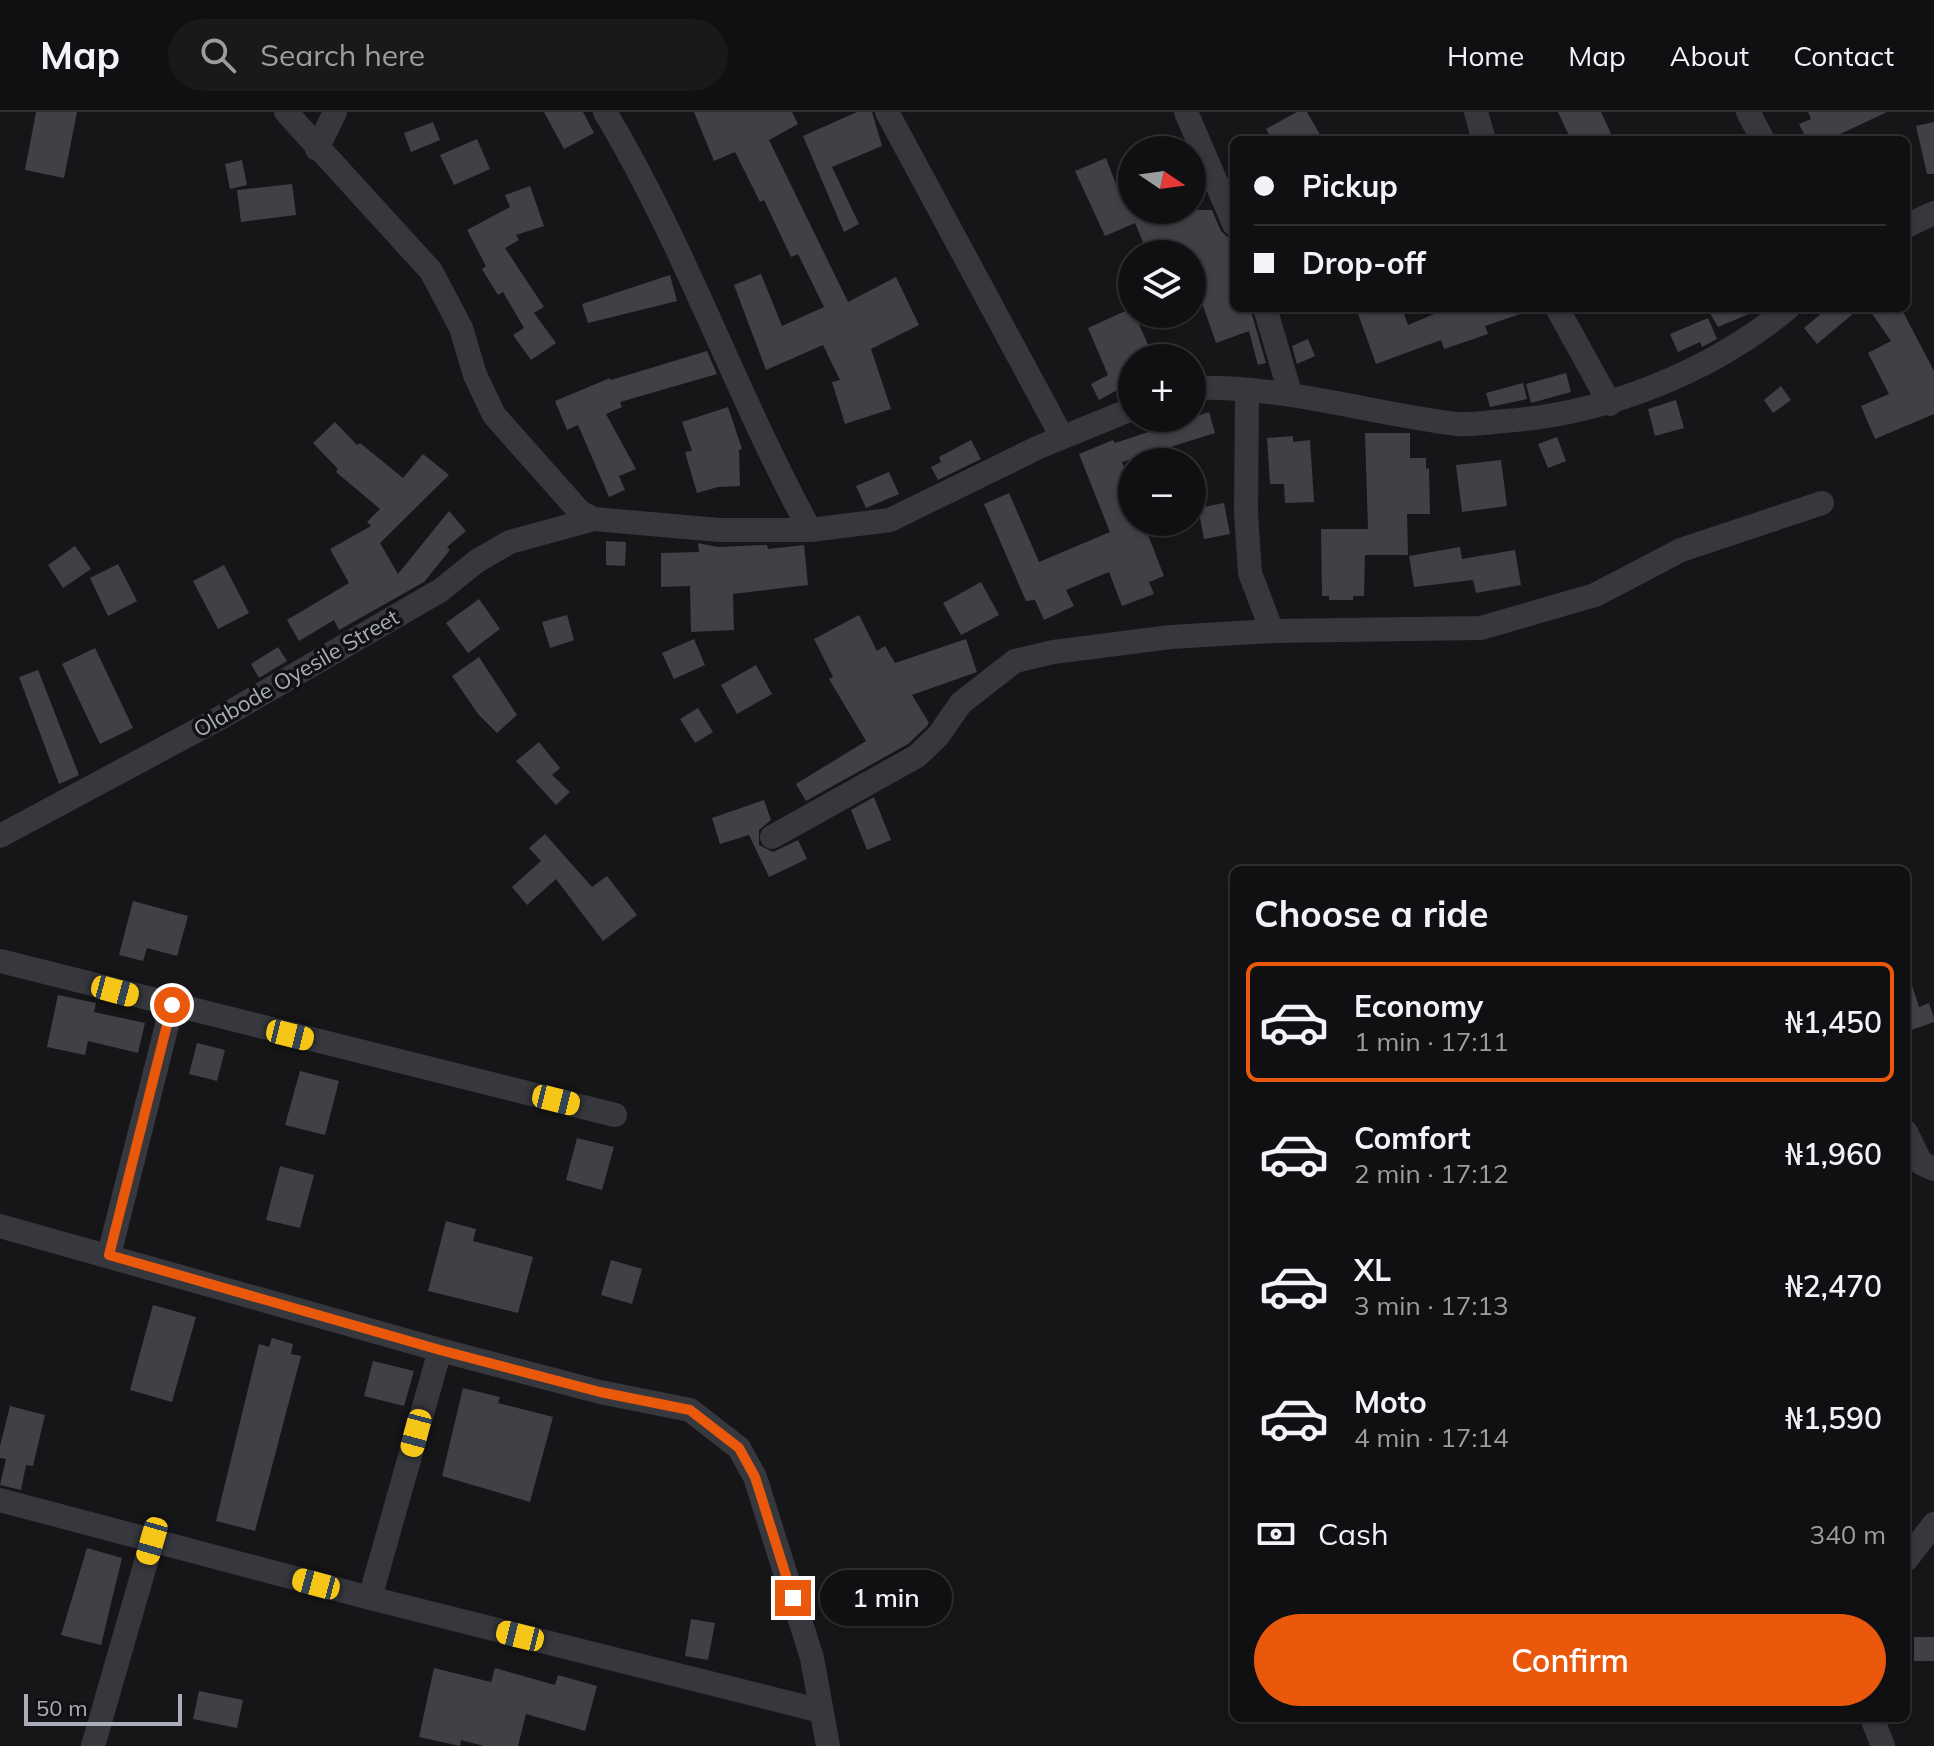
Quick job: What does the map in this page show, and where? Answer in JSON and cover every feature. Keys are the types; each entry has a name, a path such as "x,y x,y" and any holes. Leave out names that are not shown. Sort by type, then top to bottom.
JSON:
{"street":[{"path":"286,112 431,271 461,328 475,375 494,415 580,512 594,519 719,530 810,530 890,520 1062,437 1118,415"},
{"path":"317,149 335,112"},
{"path":"605,112 671,232 773,462 810,530"},
{"path":"887,112 1062,437"},
{"path":"1186,112 1230,215"},
{"path":"1476,112 1483,136"},
{"path":"1748,112 1761,136"},
{"path":"1910,224 1934,213"},
{"path":"1266,312 1290,393"},
{"path":"1559,312 1610,404"},
{"path":"1206,389 1290,393 1461,424 1547,418 1610,404 1722,357 1783,312"},
{"path":"1247,391 1246,514 1250,573 1272,631"},
{"path":"772,837 917,756 938,736 961,703 1015,661 1053,652 1171,637 1272,631 1481,628 1595,595 1681,550 1822,503"},
{"name":"Olabode Oyesile Street","path":"0,836 220,718 441,590 477,561 510,542 594,519"},
{"path":"0,961 615,1115"},
{"path":"109,1255 172,1005"},
{"path":"1910,1140 1921,1163 1934,1169"},
{"path":"0,1226 440,1350 600,1392 690,1410 739,1448 755,1477 812,1658 828,1746"},
{"path":"370,1598 440,1350"},
{"path":"0,1500 370,1598 821,1711"},
{"path":"1910,1555 1934,1524"},
{"path":"93,1746 152,1541"},
{"path":"1874,1722 1883,1746"}],"building":[{"path":"36,112 77,112 64,178 25,170"},
{"path":"544,112 583,112 594,133 564,149"},
{"path":"694,112 792,112 798,124 769,140 848,302 896,277 919,325 871,349 891,409 845,424 832,382 840,380 823,345 766,370 734,285 761,274 782,326 824,307 798,254 791,257 764,200 760,202 735,152 714,161"},
{"path":"857,112 872,112 882,146 832,167 859,224 844,232 803,136"},
{"path":"1297,112 1307,112 1321,136 1270,136 1266,129"},
{"path":"1558,112 1601,112 1612,136 1569,136"},
{"path":"1808,112 1887,112 1836,136 1805,136 1799,124 1811,119"},
{"path":"433,122 440,140 411,152 404,133"},
{"path":"1934,122 1934,174 1927,174 1916,126"},
{"path":"477,139 490,169 454,185 440,155"},
{"path":"1106,158 1118,190 1118,224 1133,224 1105,236 1075,171"},
{"path":"242,160 247,185 230,189 225,164"},
{"path":"292,184 296,215 241,222 237,190"},
{"path":"530,186 544,226 516,235 519,240 505,248 544,307 534,313 556,343 531,360 513,335 524,328 503,292 498,295 482,269 486,266 467,230 510,207 505,195"},
{"path":"1206,210 1212,210 1221,231 1230,239 1230,312 1251,312 1266,363 1258,365 1249,331 1216,343 1206,314 1206,240 1142,240 1135,224 1206,224"},
{"path":"670,275 677,301 588,323 582,304"},
{"path":"1357,312 1403,312 1408,325 1439,312 1526,312 1485,326 1488,334 1444,349 1441,340 1376,364"},
{"path":"1709,312 1754,312 1718,327"},
{"path":"1823,312 1855,312 1817,344 1804,328"},
{"path":"1871,312 1903,312 1934,371 1934,414 1875,439 1861,406 1889,394 1868,353 1891,341"},
{"path":"1118,314 1118,328 1141,328 1148,344 1118,344 1118,390 1099,400 1091,384 1108,375 1088,328"},
{"path":"1708,318 1717,339 1702,347 1700,342 1678,352 1670,334"},
{"path":"1308,339 1315,356 1297,364 1292,346"},
{"path":"707,351 717,374 620,402 622,407 606,414 636,469 619,476 625,490 609,497 578,425 567,430 555,401 610,378"},
{"path":"1566,373 1571,392 1531,403 1526,384"},
{"path":"1523,383 1527,399 1490,407 1486,393"},
{"path":"1781,386 1791,400 1773,413 1764,400"},
{"path":"1676,400 1684,428 1655,436 1648,409"},
{"path":"728,407 742,449 739,450 740,486 718,487 697,493 685,452 692,451 682,422"},
{"path":"1209,412 1215,433 1167,448 1118,448 1118,536 1148,536 1164,576 1149,582 1154,594 1122,606 1109,572 1066,590 1074,606 1044,620 1035,600 1026,601 984,504 1009,493 1039,562 1110,532 1079,454 1113,440 1115,443 1148,432 1206,432 1206,413"},
{"path":"335,422 357,445 360,443 403,478 423,454 449,475 380,543 398,574 449,511 466,531 447,547 450,550 424,582 339,630 334,620 299,641 287,620 349,583 330,549 371,526 367,522 380,509 336,472 338,469 313,443"},
{"path":"1365,433 1410,433 1410,458 1426,458 1426,469 1429,468 1430,514 1407,514 1408,555 1365,555 1364,596 1353,596 1353,600 1329,600 1329,596 1322,596 1321,529 1368,529"},
{"path":"1293,436 1293,442 1310,440 1314,502 1285,503 1284,484 1270,484 1267,438"},
{"path":"1557,437 1566,461 1548,468 1538,444"},
{"path":"971,440 981,459 938,480 931,467 941,462 939,457"},
{"path":"1501,460 1507,506 1462,512 1456,465"},
{"path":"889,472 899,494 866,508 856,486"},
{"path":"1224,503 1230,534 1204,539 1206,506"},
{"path":"606,541 626,542 625,566 606,565"},
{"path":"698,543 718,547 767,545 768,549 804,545 808,585 733,594 734,630 691,632 690,586 661,587 661,553 699,552"},
{"path":"75,546 91,569 63,588 48,565"},
{"path":"1460,547 1462,559 1515,550 1521,585 1476,593 1473,580 1414,587 1409,556"},
{"path":"118,564 137,601 108,616 90,578"},
{"path":"224,565 249,613 218,629 193,581"},
{"path":"981,582 999,615 961,635 943,603"},
{"path":"479,599 500,629 468,653 446,623"},
{"path":"567,615 574,640 550,648 542,622"},
{"path":"859,615 877,651 885,646 895,663 966,639 977,672 912,695 929,723 927,726 908,744 806,801 796,784 866,741 829,679 833,677 814,639"},
{"path":"694,639 705,665 674,679 662,653"},
{"path":"278,647 287,661 259,678 251,664"},
{"path":"95,648 133,728 100,744 62,664"},
{"path":"479,657 517,715 497,733 478,714 452,676"},
{"path":"756,665 772,694 737,714 721,685"},
{"path":"38,670 79,775 59,784 19,677"},
{"path":"698,708 713,732 695,743 680,719"},
{"path":"539,742 560,768 552,775 570,792 556,805 516,761"},
{"path":"874,797 891,840 867,850 851,810"},
{"path":"764,800 771,820 759,830 759,845 773,852 798,840 807,859 769,877 749,835 720,844 712,818"},
{"path":"545,834 592,887 607,876 637,915 603,941 556,879 527,905 512,887 541,861 529,848"},
{"path":"133,901 188,916 177,956 147,948 143,961 119,955"},
{"path":"1910,979 1919,1007 1929,1003 1934,1022 1910,1031"},
{"path":"58,995 96,1003 94,1012 145,1023 138,1053 88,1041 85,1055 47,1047"},
{"path":"197,1043 225,1050 217,1081 189,1074"},
{"path":"300,1071 339,1081 325,1135 285,1125"},
{"path":"577,1138 614,1147 602,1190 566,1180"},
{"path":"280,1166 314,1175 300,1228 266,1220"},
{"path":"446,1221 476,1229 473,1241 533,1257 518,1313 428,1291"},
{"path":"611,1260 642,1269 632,1304 601,1295"},
{"path":"153,1305 196,1317 172,1402 130,1390"},
{"path":"272,1338 293,1344 291,1354 301,1356 255,1531 216,1521 259,1344 269,1347"},
{"path":"373,1361 414,1371 404,1406 364,1396"},
{"path":"463,1388 500,1397 498,1403 553,1417 530,1502 442,1476"},
{"path":"10,1406 45,1415 33,1466 26,1465 21,1490 0,1485 6,1459 0,1458 0,1446"},
{"path":"87,1548 122,1558 101,1645 61,1635"},
{"path":"691,1619 715,1623 708,1660 685,1656"},
{"path":"1914,1637 1934,1637 1934,1661 1914,1661"},
{"path":"434,1668 491,1682 495,1668 555,1685 558,1675 597,1686 585,1731 526,1714 518,1746 484,1746 461,1740 460,1746 419,1737"},
{"path":"199,1691 243,1700 237,1728 193,1719"}],"route":[{"path":"172,1005 109,1255 440,1350 600,1392 690,1410 739,1448 755,1477 793,1598"}]}
